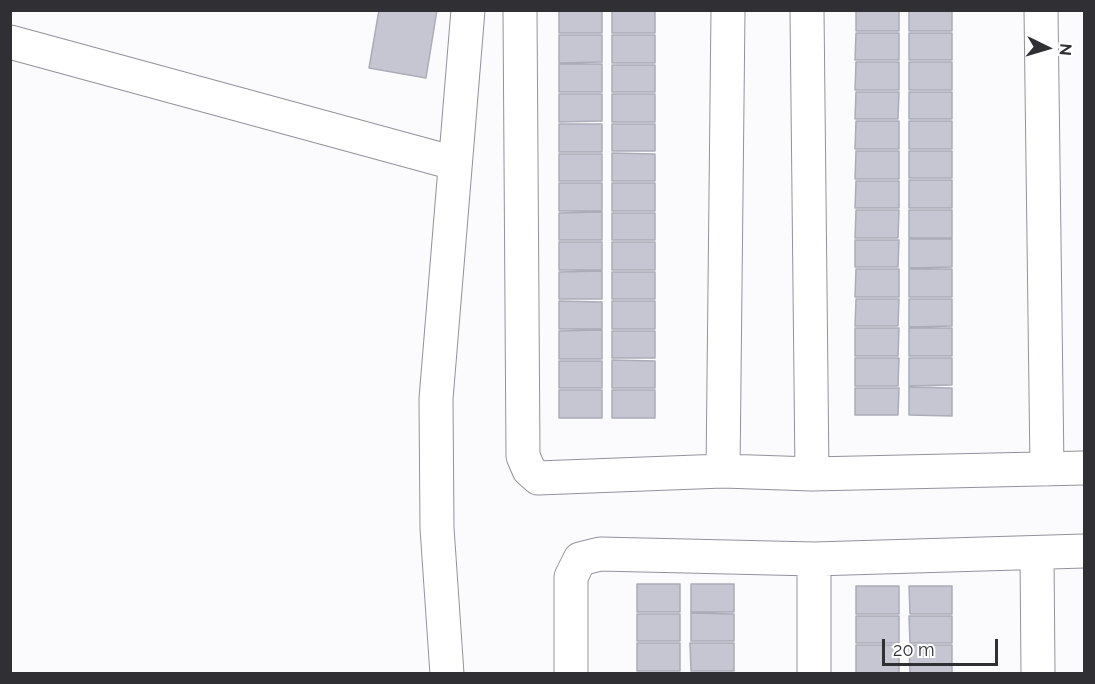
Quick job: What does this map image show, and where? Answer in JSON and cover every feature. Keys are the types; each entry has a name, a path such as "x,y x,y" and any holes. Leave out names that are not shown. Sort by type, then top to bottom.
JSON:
{"street":[{"path":"447,674 437,528 436,399 468,10"},
{"path":"520,10 523,456 529,470 538,477 723,471 812,474 1084,468"},
{"path":"723,471 728,10"},
{"path":"807,10 812,474"},
{"path":"1041,10 1047,470"},
{"path":"10,42 454,163"},
{"path":"571,674 571,577 580,559 600,554 814,559 1084,551"},
{"path":"1037,553 1038,674"},
{"path":"814,559 814,674"}],"building":[{"path":"379,10 437,10 426,78 369,68"},
{"path":"559,10 602,10 602,33 559,33"},
{"path":"612,10 655,10 655,33 612,33"},
{"path":"856,10 899,10 899,31 856,31"},
{"path":"909,10 952,10 952,31 909,31"},
{"path":"856,33 899,33 899,60 855,60"},
{"path":"909,33 952,33 952,60 909,60"},
{"path":"559,35 602,35 602,62 559,63"},
{"path":"612,35 655,35 655,63 612,63"},
{"path":"856,62 899,62 899,90 855,90"},
{"path":"909,62 952,62 952,90 909,90"},
{"path":"559,64 602,64 602,92 559,92"},
{"path":"612,65 655,65 655,92 612,92"},
{"path":"856,92 899,92 898,119 855,119"},
{"path":"909,92 952,92 952,119 909,119"},
{"path":"559,94 602,94 602,121 559,122"},
{"path":"612,94 655,94 655,122 612,122"},
{"path":"856,121 899,121 899,149 855,149"},
{"path":"909,121 952,121 952,149 909,149"},
{"path":"559,124 602,124 602,152 559,152"},
{"path":"612,124 655,124 655,151 612,151"},
{"path":"856,151 899,151 899,179 855,179"},
{"path":"909,151 952,151 952,178 909,178"},
{"path":"612,153 655,154 655,181 612,181"},
{"path":"559,154 602,154 602,181 559,181"},
{"path":"909,180 952,180 952,208 909,208"},
{"path":"856,181 899,181 899,208 855,208"},
{"path":"559,183 602,183 602,211 559,211"},
{"path":"612,183 655,183 655,211 612,211"},
{"path":"856,210 899,210 898,238 855,238"},
{"path":"909,210 952,210 952,238 909,238"},
{"path":"602,212 602,240 559,240 559,213"},
{"path":"612,213 655,213 655,240 612,240"},
{"path":"909,239 952,239 952,267 909,268"},
{"path":"855,240 899,240 898,267 855,267"},
{"path":"559,242 602,242 602,270 559,270"},
{"path":"612,242 655,242 655,270 612,270"},
{"path":"856,269 899,269 899,297 855,297"},
{"path":"909,269 952,269 952,297 909,297"},
{"path":"602,271 602,299 559,299 559,272"},
{"path":"612,272 655,272 655,299 612,299"},
{"path":"856,299 899,299 898,326 855,326"},
{"path":"909,299 952,299 952,326 909,327"},
{"path":"559,301 602,302 602,329 559,329"},
{"path":"612,301 655,301 655,329 612,329"},
{"path":"855,328 899,328 898,356 855,356"},
{"path":"909,328 952,328 952,356 909,356"},
{"path":"602,330 602,359 559,359 559,331"},
{"path":"612,331 655,331 655,358 612,358"},
{"path":"855,358 899,358 898,386 855,386"},
{"path":"909,358 952,358 952,385 909,386"},
{"path":"612,360 655,361 655,388 612,388"},
{"path":"559,361 602,361 602,388 559,388"},
{"path":"909,387 952,388 952,416 909,415"},
{"path":"855,388 899,388 898,415 855,415"},
{"path":"559,390 602,390 602,418 559,418"},
{"path":"612,390 655,390 655,418 612,418"},
{"path":"637,584 680,584 680,612 637,612"},
{"path":"691,584 734,584 734,612 691,612"},
{"path":"856,586 899,586 899,614 856,614"},
{"path":"909,586 952,586 952,614 910,614"},
{"path":"691,613 734,614 734,641 691,641"},
{"path":"637,614 680,614 680,641 637,641"},
{"path":"856,616 899,616 899,643 856,643"},
{"path":"909,616 952,616 952,643 910,643"},
{"path":"637,643 680,643 680,671 637,671"},
{"path":"690,643 734,643 734,671 691,671"},
{"path":"856,645 899,645 899,673 856,673"},
{"path":"909,645 952,645 952,673 910,673"}]}
